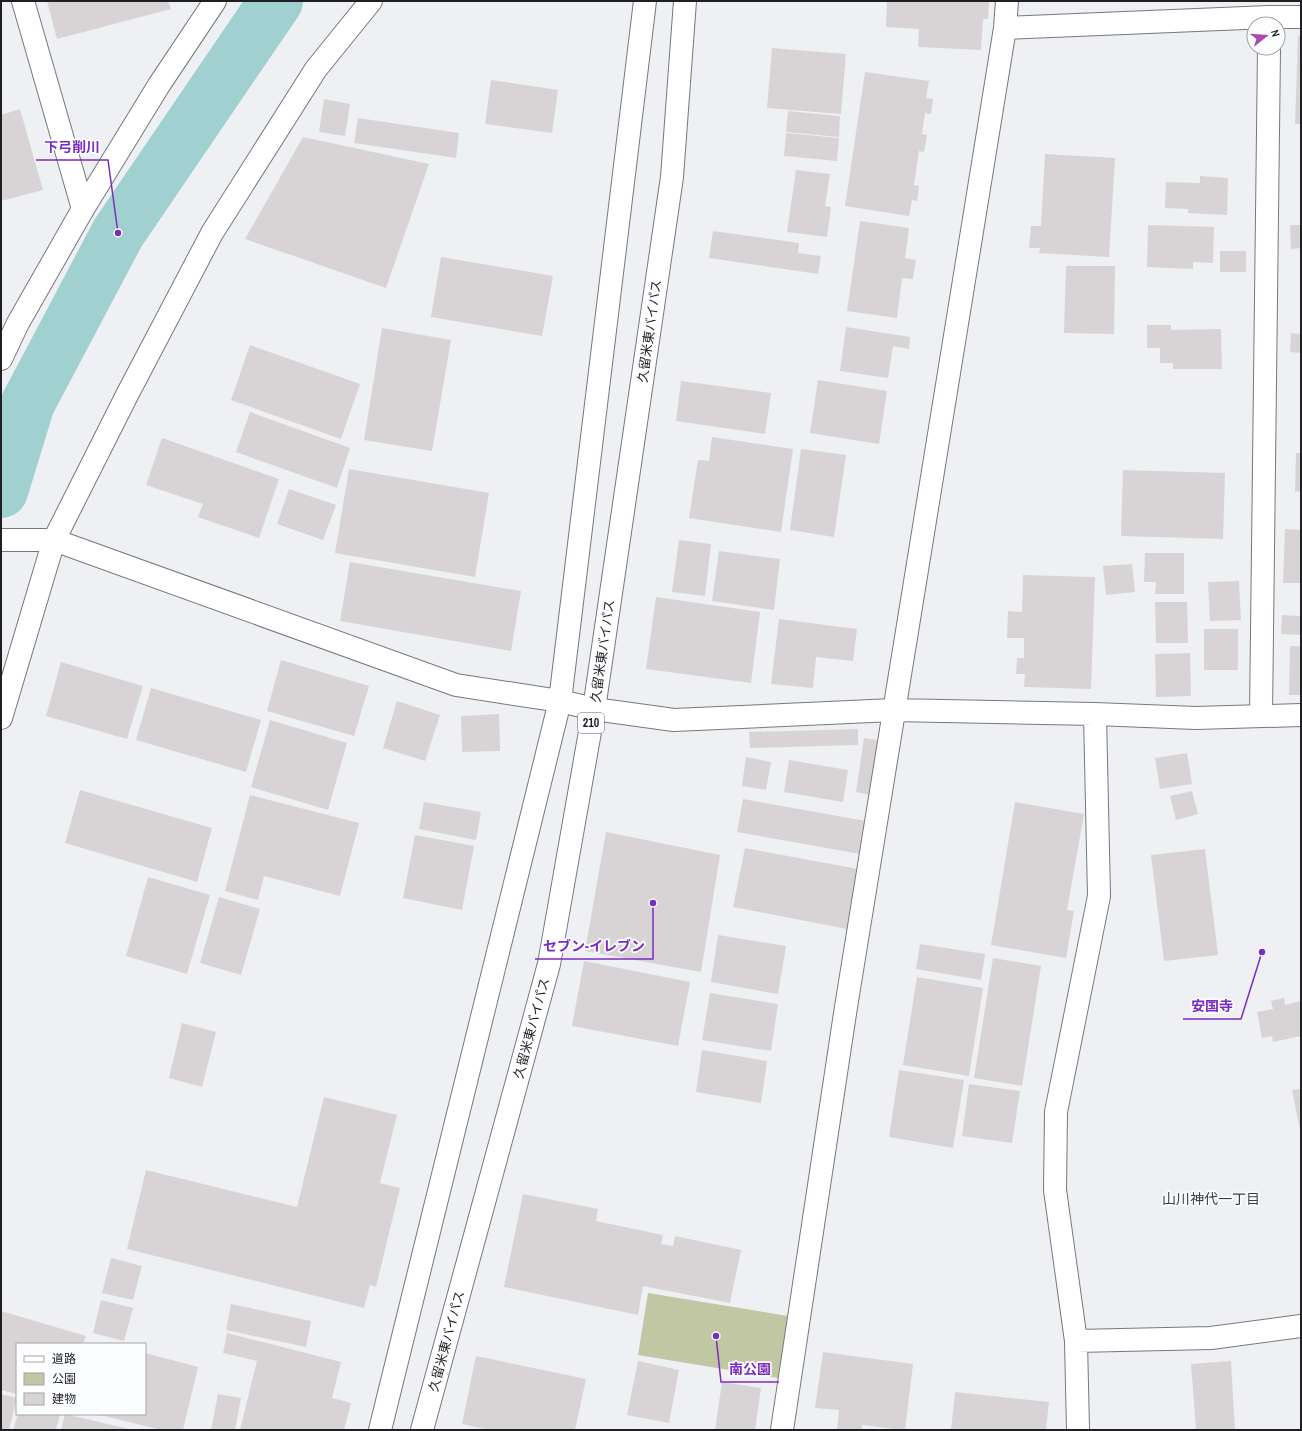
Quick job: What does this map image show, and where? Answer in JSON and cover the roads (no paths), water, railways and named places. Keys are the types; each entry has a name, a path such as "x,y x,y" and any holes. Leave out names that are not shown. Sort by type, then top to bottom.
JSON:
{"main road":[{"path":"23,1 83,209"},
{"path":"1,359 18,323 83,209 158,85 215,1"},
{"path":"1,718 54,540 127,395 212,233 316,69 371,1"},
{"path":"380,1430 560,701 645,1"},
{"name":"久留米東バイパス","path":"422,1430 549,964 594,709 672,177 685,1"},
{"path":"782,1430 844,1015 1005,28 1007,1"},
{"path":"1005,28 1269,14 1301,16"},
{"path":"1261,716 1269,56"},
{"path":"1,540 54,540 456,685 560,701 594,709 674,720 893,710 1095,714 1196,718 1301,715"},
{"path":"1078,1430 1076,1341 1055,1190 1056,1112 1099,896 1095,714"},
{"path":"1076,1341 1211,1338 1301,1326"}],"waterway":[{"path":"1,491 28,403 118,233 276,1"}],"place":[{"name":"下弓削川","path":"118,233"},
{"name":"セブン-イレブン","path":"653,903"},
{"name":"安国寺","path":"1262,952"},
{"name":"南公園","path":"716,1336"}],"district":[{"name":"山川神代一丁目","path":"1211,1199"}]}
